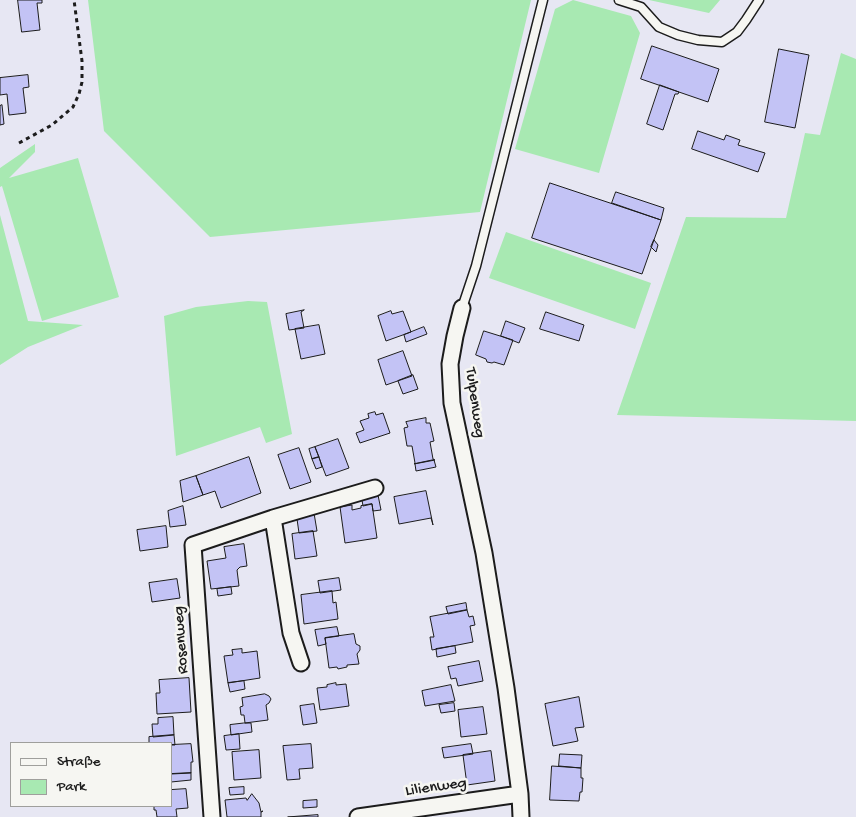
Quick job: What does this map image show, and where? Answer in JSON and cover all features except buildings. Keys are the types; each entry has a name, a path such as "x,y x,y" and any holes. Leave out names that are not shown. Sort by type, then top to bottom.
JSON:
{"street":[{"name":"Tulpenweg","path":"462,308 450,364 452,403 484,553 506,688 520,794 521,817"},
{"name":"Rosenweg","path":"212,817 193,545 273,518 375,488"},
{"path":"273,518 291,633 301,663"},
{"name":"Lilienweg","path":"358,817 520,794"}],"lane":[{"name":"Tulpenweg","path":"462,308 476,266 543,0"},
{"path":"619,0 642,7 659,27 678,35 698,40 722,42 737,32 759,0"}],"path":[{"path":"19,143 52,125 73,107 79,94 82,82 82,61 74,0"}],"green space":[{"path":"88,0 531,0 480,212 210,237 104,131"},
{"path":"573,0 631,16 640,33 599,173 515,149 555,9"},
{"path":"649,0 720,0 709,13"},
{"path":"841,53 856,59 856,421 617,415 686,217 786,218 805,133 820,135"},
{"path":"35,144 35,152 9,178 78,158 119,297 42,321 2,186 0,187 0,168"},
{"path":"0,215 28,321 83,325 28,347 0,365"},
{"path":"506,232 651,283 635,329 489,278"},
{"path":"248,301 267,302 292,434 266,443 260,427 176,456 164,316 196,307"}]}
